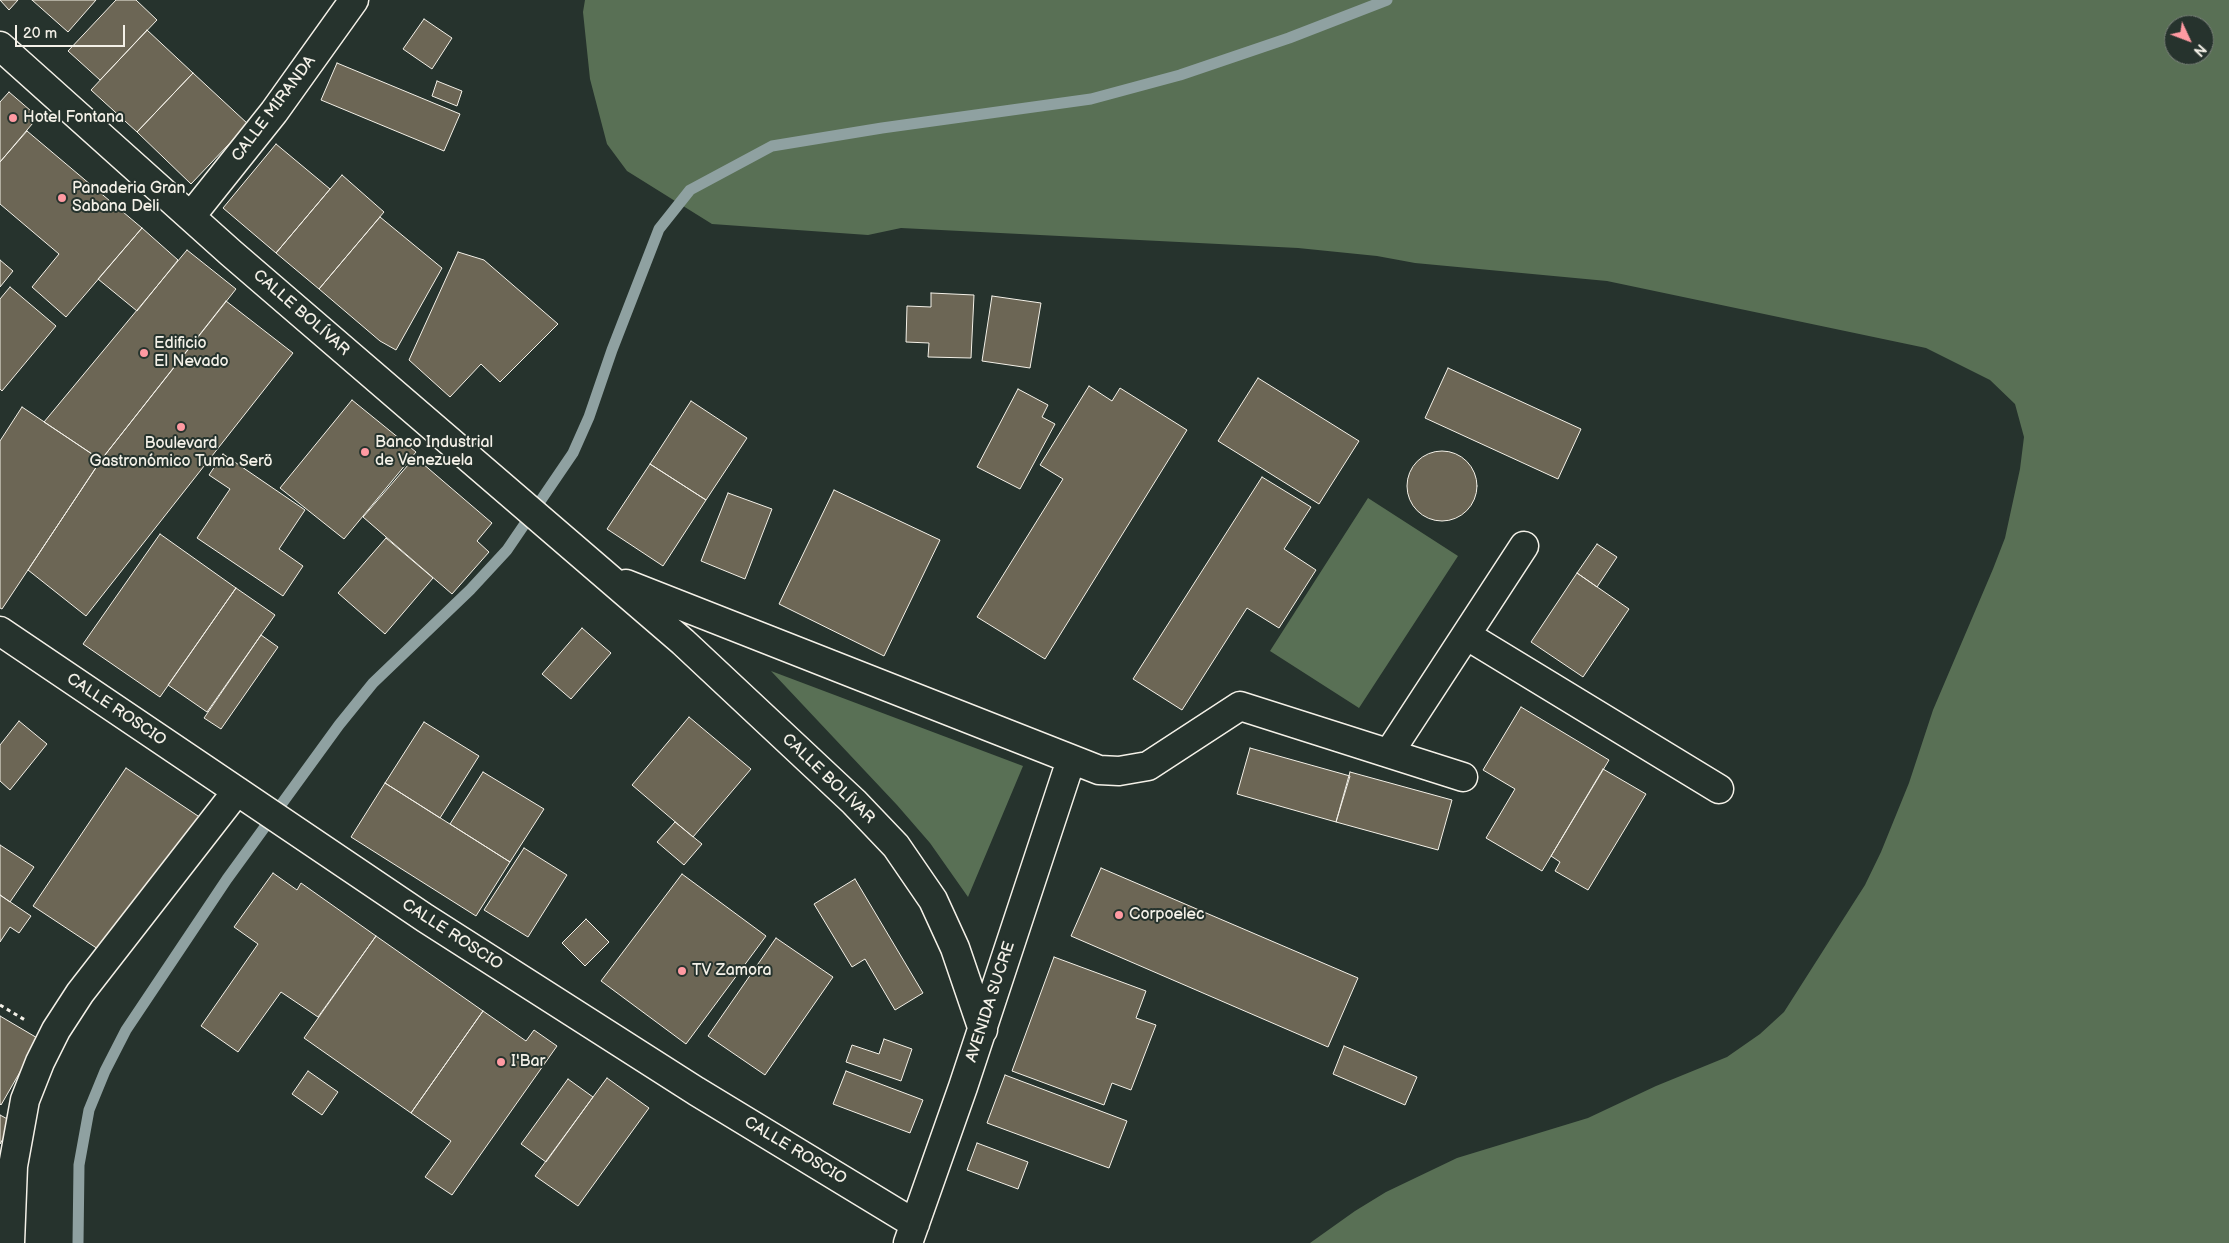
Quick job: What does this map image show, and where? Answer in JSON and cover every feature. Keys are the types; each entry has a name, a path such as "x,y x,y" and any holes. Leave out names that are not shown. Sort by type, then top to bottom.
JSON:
{"street":[{"name":"CALLE MIRANDA","path":"191,216 274,112 354,0"},
{"name":"CALLE BOLÍVAR","path":"0,46 191,216 690,648 854,802 896,846 933,900 955,948 983,1030"},
{"path":"1463,777 1389,753 1524,546"},
{"name":"CALLE BOLÍVAR","path":"606,576 1099,770 1119,771 1148,766 1240,706 1389,753"},
{"name":"CALLE ROSCIO","path":"0,632 433,924 696,1090 911,1233"},
{"path":"1466,635 1719,789"},
{"name":"AVENIDA SUCRE","path":"911,1233 983,1030 1071,760"},
{"path":"10,1243 12,1166 25,1100 40,1062 56,1030 80,992 247,798"}],"green space":[{"path":"585,0 2229,0 2229,1243 1310,1243 1386,1192 1457,1158 1588,1118 1656,1086 1727,1057 1760,1034 1784,1012 1865,885 1881,852 1909,783 1933,710 2005,538 2020,469 2024,437 2015,404 1990,380 1926,348 1607,281 1415,263 1377,256 1298,248 901,228 868,235 712,224 627,171 607,144 590,79 583,12"},
{"path":"1368,498 1458,556 1359,708 1270,651"},
{"path":"771,671 1023,766 968,897 930,843 897,805"}],"building":[{"path":"0,0 18,0 9,10"},
{"path":"32,0 96,0 68,32"},
{"path":"116,0 136,0 157,20 100,80 68,51"},
{"path":"424,19 452,38 432,69 403,49"},
{"path":"147,30 193,73 137,132 91,90"},
{"path":"337,63 460,114 444,151 321,100"},
{"path":"193,73 248,124 191,184 137,132"},
{"path":"437,81 462,91 457,106 432,96"},
{"path":"9,92 38,117 0,162 0,102"},
{"path":"27,131 142,228 66,317 32,287 59,254 0,204 0,162"},
{"path":"276,144 330,189 276,253 223,208"},
{"path":"342,175 384,212 319,289 276,253"},
{"path":"380,217 442,268 396,350 380,341 319,289"},
{"path":"142,228 178,260 137,311 98,279"},
{"name":"Edificio El Nevado","path":"187,250 236,289 101,460 44,422"},
{"path":"458,252 484,260 558,324 500,382 481,364 450,397 409,360"},
{"path":"0,260 13,271 0,287"},
{"path":"10,287 56,326 2,391 0,389 0,299"},
{"path":"931,293 974,295 971,358 928,357 929,343 906,342 907,306 931,307"},
{"path":"992,296 1041,303 1030,368 982,361"},
{"name":"Boulevard Gastronómico Tuma Serö","path":"226,301 293,353 86,616 28,570 101,460"},
{"path":"1448,368 1581,429 1558,479 1425,418"},
{"path":"1258,378 1359,441 1319,504 1218,441"},
{"path":"1089,386 1112,401 1120,388 1187,430 1045,659 977,617 1063,479 1040,465"},
{"path":"1018,389 1048,405 1042,417 1055,424 1020,489 977,467"},
{"path":"352,400 416,452 344,539 280,488"},
{"path":"691,401 747,438 706,500 650,464"},
{"path":"22,407 101,460 2,609 0,608 0,441"},
{"path":"1435,451 1449,451 1462,457 1471,466 1477,479 1475,499 1467,511 1449,521 1435,521 1422,515 1413,506 1407,493 1407,479 1413,466 1422,457"},
{"path":"223,454 305,510 279,549 303,566 283,596 197,538 230,489 209,475"},
{"path":"415,457 492,523 477,541 489,552 452,594 363,517"},
{"path":"650,464 706,500 663,566 607,529"},
{"path":"1262,477 1311,507 1284,549 1316,570 1279,628 1247,608 1182,710 1133,679"},
{"path":"834,490 940,540 884,656 779,604"},
{"path":"728,493 772,509 745,579 701,561"},
{"path":"160,534 236,588 160,697 83,644"},
{"path":"386,538 433,578 385,634 338,593"},
{"path":"1597,544 1617,557 1597,587 1577,573"},
{"path":"1577,573 1629,609 1583,677 1531,642"},
{"path":"236,588 275,615 207,712 168,685"},
{"path":"582,628 611,653 571,699 542,674"},
{"path":"261,635 278,647 221,729 204,718"},
{"path":"1521,707 1609,760 1542,871 1486,838 1515,789 1483,770"},
{"path":"689,717 751,769 693,837 632,785"},
{"path":"19,721 47,744 10,790 0,781 0,745"},
{"path":"424,722 479,756 440,818 385,783"},
{"path":"1250,748 1350,776 1336,822 1237,794"},
{"path":"126,768 204,820 104,953 33,906"},
{"path":"1603,769 1646,794 1588,890 1555,871 1560,862 1551,856"},
{"path":"483,772 544,809 510,862 450,824"},
{"path":"1350,772 1452,800 1438,850 1336,822"},
{"path":"385,783 510,862 476,916 351,837"},
{"path":"675,822 702,844 684,865 657,842"},
{"path":"0,845 34,867 10,902 0,895"},
{"path":"524,848 567,875 528,937 484,910"},
{"path":"1101,868 1358,978 1328,1047 1071,936"},
{"path":"273,873 297,890 301,883 376,936 318,1017 281,992 238,1052 201,1026 258,944 234,927"},
{"path":"682,874 766,936 686,1044 601,981"},
{"path":"855,879 923,993 895,1010 865,959 852,967 814,904"},
{"path":"0,895 31,916 19,933 10,927 0,942"},
{"path":"586,919 609,942 585,966 562,943"},
{"path":"376,936 483,1011 411,1113 304,1038"},
{"path":"776,938 833,977 765,1075 708,1036"},
{"path":"1054,957 1146,991 1136,1018 1156,1025 1131,1090 1112,1083 1104,1105 1012,1071"},
{"path":"483,1011 526,1041 534,1030 557,1046 452,1195 425,1177 451,1141 411,1113"},
{"path":"0,1016 39,1039 1,1105 0,1104"},
{"path":"884,1039 912,1049 901,1081 846,1062 852,1045 879,1054"},
{"path":"1344,1046 1417,1077 1405,1105 1333,1074"},
{"path":"308,1071 338,1092 322,1115 292,1094"},
{"path":"846,1071 923,1100 910,1133 833,1104"},
{"path":"1005,1075 1127,1121 1109,1168 987,1123"},
{"path":"607,1078 649,1108 578,1206 535,1176"},
{"path":"568,1079 593,1097 546,1162 521,1144"},
{"path":"0,1115 13,1122 0,1144"},
{"path":"977,1143 1028,1162 1018,1189 967,1170"}],"waterway":[{"path":"78,1243 79,1165 89,1110 105,1071 126,1030 227,879 339,725 373,683 470,590 507,550 573,453 589,417 612,350 659,229 690,190 772,146 882,128 1091,99 1180,75 1289,38 1387,0"}],"place":[{"name":"Hotel Fontana","path":"13,118"},
{"name":"Panaderia Gran Sabana Deli","path":"62,198"},
{"name":"Edificio El Nevado","path":"144,353"},
{"name":"Boulevard Gastronómico Tuma Serö","path":"181,427"},
{"name":"Banco Industrial de Venezuela","path":"365,452"},
{"name":"Corpoelec","path":"1119,915"},
{"name":"TV Zamora","path":"682,971"},
{"name":"I'Bar","path":"501,1062"}]}
